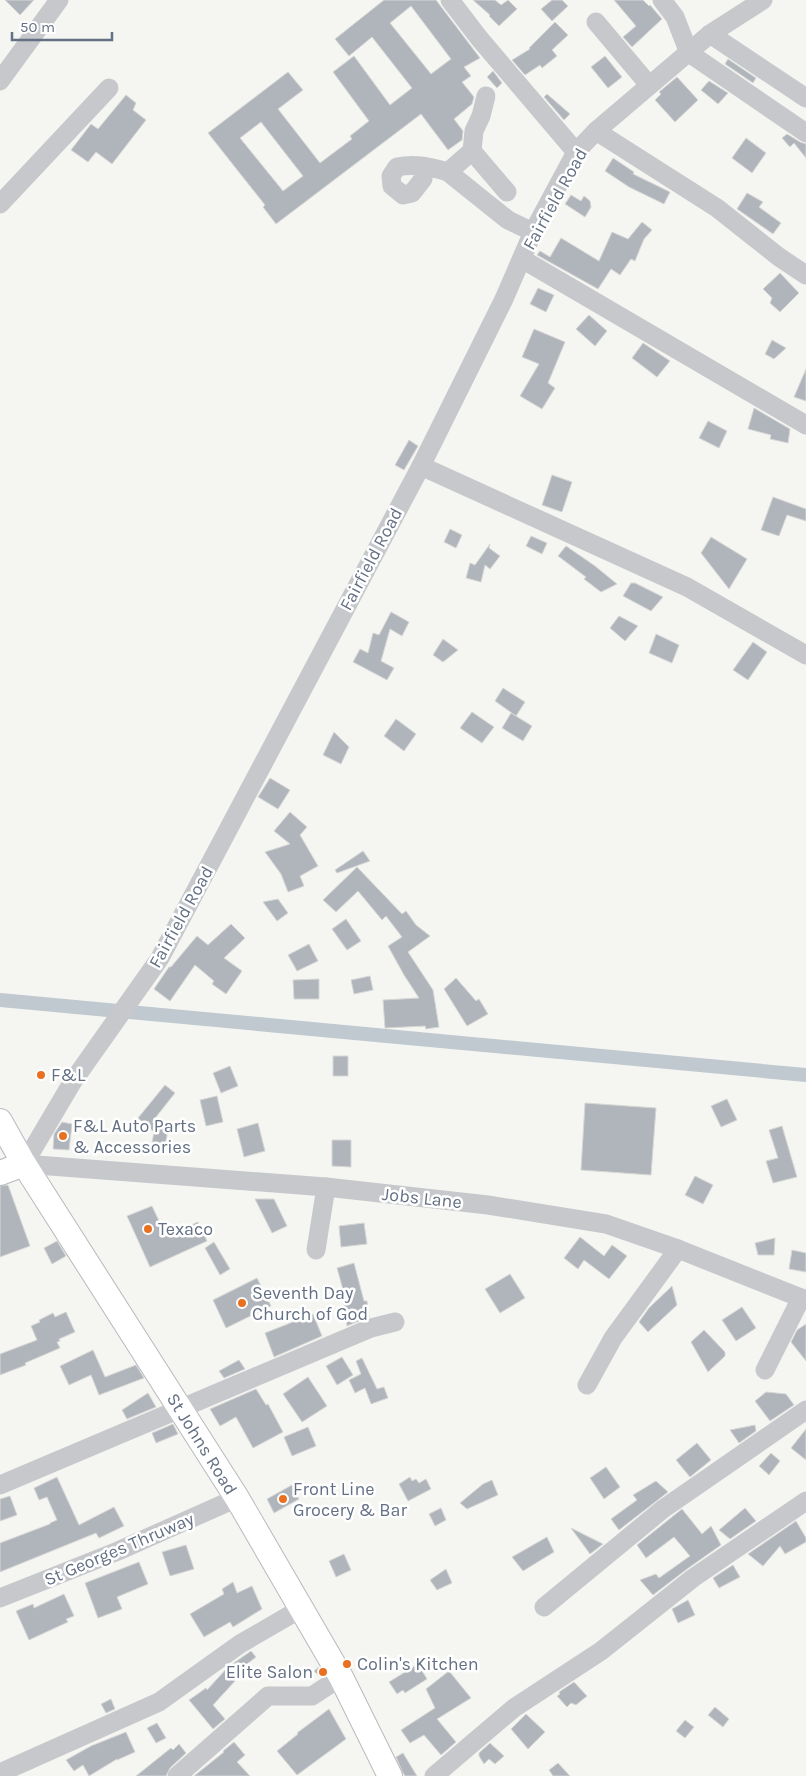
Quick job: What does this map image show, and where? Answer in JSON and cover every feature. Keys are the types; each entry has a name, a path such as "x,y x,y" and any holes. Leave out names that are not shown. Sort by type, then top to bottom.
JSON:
{"main road":[{"name":"St Johns Road","path":"0,1120 24,1164 237,1498 341,1677 390,1776"},
{"path":"0,1173 24,1164"}],"street":[{"path":"0,81 59,0"},
{"path":"450,0 479,38 576,152"},
{"path":"662,0 675,17 689,53 806,133"},
{"name":"Fairfield Road","path":"24,1164 73,1081 160,958 420,466 504,299 533,232 576,152 596,131 710,34 763,0"},
{"path":"596,22 648,86"},
{"path":"710,34 806,98"},
{"path":"0,204 109,88"},
{"path":"448,172 472,151 474,131 481,116 486,96"},
{"path":"596,131 717,208 806,276"},
{"path":"472,151 507,192"},
{"path":"424,167 448,172 508,220 533,232"},
{"path":"522,259 806,425"},
{"path":"420,466 687,587 806,655"},
{"name":"Jobs Lane","path":"24,1164 326,1187 488,1205 606,1224 678,1249 804,1299"},
{"path":"316,1250 326,1187"},
{"path":"587,1386 613,1338 678,1249"},
{"path":"765,1370 804,1299"},
{"path":"0,1486 371,1328 395,1322"},
{"path":"544,1607 663,1508 806,1410"},
{"name":"St Georges Thruway","path":"0,1598 118,1550 237,1498"},
{"path":"434,1776 514,1708 602,1651 692,1578 806,1501"},
{"path":"0,1773 159,1702 240,1644 302,1608"},
{"path":"177,1776 268,1696 312,1696 341,1677"}],"building":[{"path":"5,0 34,0 20,15"},
{"path":"384,0 436,0 480,58 464,67 471,76 462,82 474,97 472,104 454,119 463,131 462,140 448,150 421,114 276,224 263,207 265,205 208,133 288,72 303,90 278,109 320,163 352,139 350,136 369,121 333,72 354,56 390,105 412,88 372,37 349,56 335,39","holes":["411,6 451,59 431,74 390,23","261,122 303,176 283,191 240,138"]},
{"path":"473,0 495,0 501,5 508,0 517,9 499,26"},
{"path":"552,0 562,0 568,6 552,21 541,9"},
{"path":"614,0 643,0 662,19 632,47 623,37 636,26"},
{"path":"555,22 568,35 552,50 557,56 542,68 540,65 525,75 512,60 530,49"},
{"path":"605,56 622,77 608,88 591,67"},
{"path":"728,59 756,78 753,83 725,64"},
{"path":"493,71 502,83 497,88 487,77"},
{"path":"677,77 698,100 675,122 655,100 661,94 659,92"},
{"path":"709,81 728,93 718,104 701,90"},
{"path":"547,94 570,114 564,120 544,97"},
{"path":"126,95 136,103 133,110 146,120 112,164 96,152 88,162 71,150 91,124 98,129"},
{"path":"787,134 806,144 806,158 794,143 790,147 782,138"},
{"path":"746,138 766,153 752,173 732,158"},
{"path":"613,158 634,172 633,174 670,192 664,204 629,187 605,171"},
{"path":"747,193 763,202 759,207 781,223 773,234 737,209"},
{"path":"571,195 581,201 584,196 590,201 591,207 585,217 565,204"},
{"path":"642,222 652,230 644,239 635,261 631,259 620,275 611,269 598,289 537,255 540,251 550,257 561,238 599,261 612,232 628,239"},
{"path":"780,273 799,293 780,312 770,303 772,298 763,289"},
{"path":"538,288 554,295 546,312 530,304"},
{"path":"589,315 607,331 595,346 576,329"},
{"path":"534,329 565,342 548,383 555,388 542,409 520,396 539,364 522,357"},
{"path":"772,340 786,348 774,359 765,354"},
{"path":"643,343 670,361 657,377 632,358"},
{"path":"806,369 806,401 794,397"},
{"path":"754,408 790,429 788,443 770,439 771,435 748,429"},
{"path":"708,421 727,431 719,448 699,438"},
{"path":"409,440 418,446 404,470 395,465"},
{"path":"552,475 572,482 562,512 542,505"},
{"path":"773,497 806,509 806,521 787,515 779,536 761,530"},
{"path":"450,529 462,535 456,548 444,542"},
{"path":"531,536 547,543 542,554 526,546"},
{"path":"711,537 747,559 729,589 701,553"},
{"path":"490,544 489,548 500,556 490,569 485,565 481,582 466,578 470,563 475,565"},
{"path":"566,546 617,584 601,592 584,579 586,577 558,556"},
{"path":"631,583 635,583 663,597 651,611 623,596"},
{"path":"391,612 409,622 402,636 390,629 381,661 394,668 387,680 353,662 360,649 368,653 373,633 379,635"},
{"path":"619,616 638,626 625,641 610,628"},
{"path":"656,634 679,645 672,663 649,653"},
{"path":"443,639 458,650 443,662 433,655"},
{"path":"753,642 767,652 748,680 733,670"},
{"path":"503,688 525,702 516,716 495,701"},
{"path":"472,712 494,727 482,743 460,728"},
{"path":"511,713 532,726 523,741 502,728"},
{"path":"396,719 416,734 404,751 384,736"},
{"path":"334,732 349,747 341,764 323,755"},
{"path":"270,778 290,790 278,809 258,797"},
{"path":"290,812 307,827 300,835 318,866 300,876 304,886 288,892 281,874 265,852 290,844 274,831"},
{"path":"363,851 370,861 337,873 335,870"},
{"path":"357,867 402,914 406,911 416,925 430,936 408,952 433,990 439,1027 426,1029 425,1026 385,1028 383,1000 419,998 388,946 402,937 386,916 382,920 358,891 336,912 323,900"},
{"path":"278,899 288,913 277,921 263,902"},
{"path":"346,919 361,941 347,950 332,929"},
{"path":"231,924 245,938 224,958 242,971 226,994 212,984 214,981 195,965 170,1001 154,989 169,967 197,936 208,945"},
{"path":"309,944 318,961 297,971 288,955"},
{"path":"370,976 373,990 354,994 351,980"},
{"path":"456,978 476,1001 479,999 488,1014 467,1026 444,989"},
{"path":"319,979 319,999 294,999 293,980"},
{"path":"333,1056 348,1056 348,1076 333,1076"},
{"path":"230,1066 238,1086 221,1093 213,1073"},
{"path":"165,1085 175,1093 152,1122 169,1125 164,1151 151,1148 154,1132 138,1118"},
{"path":"217,1096 223,1122 206,1126 200,1100"},
{"path":"727,1099 737,1120 721,1127 711,1106"},
{"path":"585,1103 656,1108 651,1175 581,1170"},
{"name":"F&L Auto Parts & Accessories","path":"62,1122 72,1124 69,1150 53,1149 54,1134"},
{"path":"258,1123 265,1151 244,1157 237,1129"},
{"path":"782,1126 797,1177 773,1183 766,1161 778,1158 769,1130"},
{"path":"332,1140 351,1140 351,1167 332,1166"},
{"path":"695,1176 713,1185 703,1204 685,1195"},
{"path":"8,1185 30,1246 0,1257 0,1186"},
{"path":"255,1199 274,1199 287,1226 272,1233"},
{"name":"Texaco","path":"152,1206 166,1236 198,1222 207,1241 150,1267 127,1216"},
{"path":"364,1223 367,1244 341,1247 339,1226"},
{"path":"580,1237 604,1256 612,1245 627,1256 609,1279 584,1260 578,1269 564,1258"},
{"path":"775,1238 774,1255 758,1255 755,1243"},
{"path":"57,1241 66,1256 52,1264 44,1248"},
{"path":"214,1242 230,1269 220,1275 205,1248"},
{"path":"792,1250 806,1253 806,1272 789,1269"},
{"path":"354,1263 364,1301 367,1301 369,1317 347,1326 344,1304 347,1304 337,1268"},
{"path":"510,1274 525,1298 500,1313 485,1289"},
{"name":"Seventh Day Church of God","path":"257,1278 271,1306 226,1328 213,1300"},
{"path":"672,1286 677,1305 648,1332 639,1322 649,1308"},
{"path":"742,1307 756,1328 736,1341 722,1320"},
{"path":"66,1312 75,1332 59,1339 60,1341 57,1342 60,1348 25,1363 26,1365 0,1375 0,1354 37,1340 31,1326 53,1313 55,1317"},
{"path":"313,1314 322,1336 274,1357 265,1333"},
{"path":"806,1324 806,1361 791,1342 797,1330"},
{"path":"704,1330 725,1352 725,1356 708,1372 691,1342"},
{"path":"93,1350 105,1377 136,1365 144,1378 99,1395 91,1375 69,1385 60,1366"},
{"path":"342,1357 353,1375 337,1385 326,1366"},
{"path":"362,1358 377,1389 384,1387 388,1398 371,1404 365,1388 355,1393 349,1380 361,1374 356,1361"},
{"path":"239,1360 245,1369 224,1378 219,1371"},
{"path":"308,1377 327,1406 302,1422 283,1394"},
{"path":"256,1389 266,1405 268,1404 283,1432 253,1448 236,1417 220,1426 210,1409"},
{"path":"766,1392 786,1394 794,1405 770,1421 755,1401"},
{"path":"148,1393 156,1407 127,1419 122,1410"},
{"path":"173,1424 178,1434 156,1443 152,1433"},
{"path":"755,1425 756,1431 739,1443 730,1430"},
{"path":"308,1427 316,1446 292,1456 284,1437"},
{"path":"806,1429 806,1460 791,1448"},
{"path":"697,1443 711,1460 690,1477 676,1460"},
{"path":"771,1453 780,1461 769,1475 759,1466"},
{"path":"606,1467 620,1487 604,1499 590,1478"},
{"path":"57,1477 79,1525 114,1507 124,1526 99,1538 96,1533 0,1572 0,1543 57,1520 47,1497 39,1500 34,1488"},
{"path":"410,1477 412,1481 416,1479 419,1483 426,1479 431,1489 408,1501 399,1484"},
{"path":"492,1480 498,1495 467,1509 460,1503 483,1484"},
{"path":"656,1481 668,1492 619,1530 611,1519 637,1500 633,1495"},
{"name":"Front Line Grocery & Bar","path":"292,1485 299,1499 274,1513 267,1499"},
{"path":"10,1496 17,1515 0,1521 0,1499"},
{"path":"441,1508 446,1520 435,1526 429,1514"},
{"path":"745,1508 756,1521 730,1539 719,1530"},
{"path":"682,1509 702,1534 711,1526 721,1545 653,1595 640,1580 656,1574 659,1578 690,1556 674,1537 646,1558 637,1545"},
{"path":"796,1521 806,1538 806,1542 785,1554 780,1546 763,1566 748,1554"},
{"path":"571,1528 603,1544 590,1554"},
{"path":"547,1537 554,1552 523,1571 512,1557"},
{"path":"186,1545 194,1569 170,1576 162,1552"},
{"path":"344,1554 351,1570 336,1577 329,1561"},
{"path":"139,1562 148,1584 117,1597 122,1609 98,1618 85,1583"},
{"path":"733,1565 740,1577 719,1588 713,1578"},
{"path":"446,1569 452,1583 437,1590 430,1580"},
{"path":"233,1582 237,1593 252,1586 262,1609 233,1627 230,1622 204,1637 190,1614 224,1594 222,1589"},
{"path":"64,1594 74,1616 66,1619 68,1622 29,1640 16,1611 33,1604 34,1608"},
{"path":"688,1600 695,1615 678,1623 672,1609"},
{"path":"251,1651 256,1657 230,1677 235,1681 213,1705 225,1719 213,1729 189,1700 206,1688 207,1690 228,1667"},
{"path":"418,1664 427,1679 405,1693 403,1690 397,1694 389,1682"},
{"path":"319,1667 324,1675 320,1677 314,1671"},
{"path":"449,1671 471,1698 437,1719 456,1742 441,1755 424,1735 410,1743 401,1730 435,1708 426,1689"},
{"path":"574,1682 587,1696 576,1705 571,1703 567,1707 557,1696 560,1694 559,1692"},
{"path":"111,1699 115,1709 106,1713 101,1704"},
{"path":"715,1707 729,1719 723,1727 708,1715"},
{"path":"329,1709 346,1739 297,1775 277,1751"},
{"path":"526,1714 545,1732 528,1749 511,1729"},
{"path":"685,1720 694,1727 685,1738 676,1731"},
{"path":"157,1723 166,1738 156,1743 147,1728"},
{"path":"126,1732 135,1752 117,1759 89,1776 83,1765 74,1771 66,1760 91,1746"},
{"path":"234,1742 245,1755 237,1762 250,1776 194,1776 224,1752"},
{"path":"490,1743 504,1756 495,1764 489,1759 484,1764 479,1753"},
{"path":"179,1744 186,1753 170,1768 166,1776 136,1776 171,1748 173,1750"},
{"path":"403,1753 417,1776 405,1776 403,1773 396,1757"},
{"path":"558,1763 570,1776 553,1776 549,1770"}],"waterway":[{"path":"0,1000 806,1075"}],"place":[{"name":"F&L","path":"41,1075"},
{"name":"F&L Auto Parts & Accessories","path":"63,1136"},
{"name":"Texaco","path":"148,1229"},
{"name":"Seventh Day Church of God","path":"242,1303"},
{"name":"Front Line Grocery & Bar","path":"283,1499"},
{"name":"Colin's Kitchen","path":"347,1664"},
{"name":"Elite Salon","path":"323,1672"}]}
